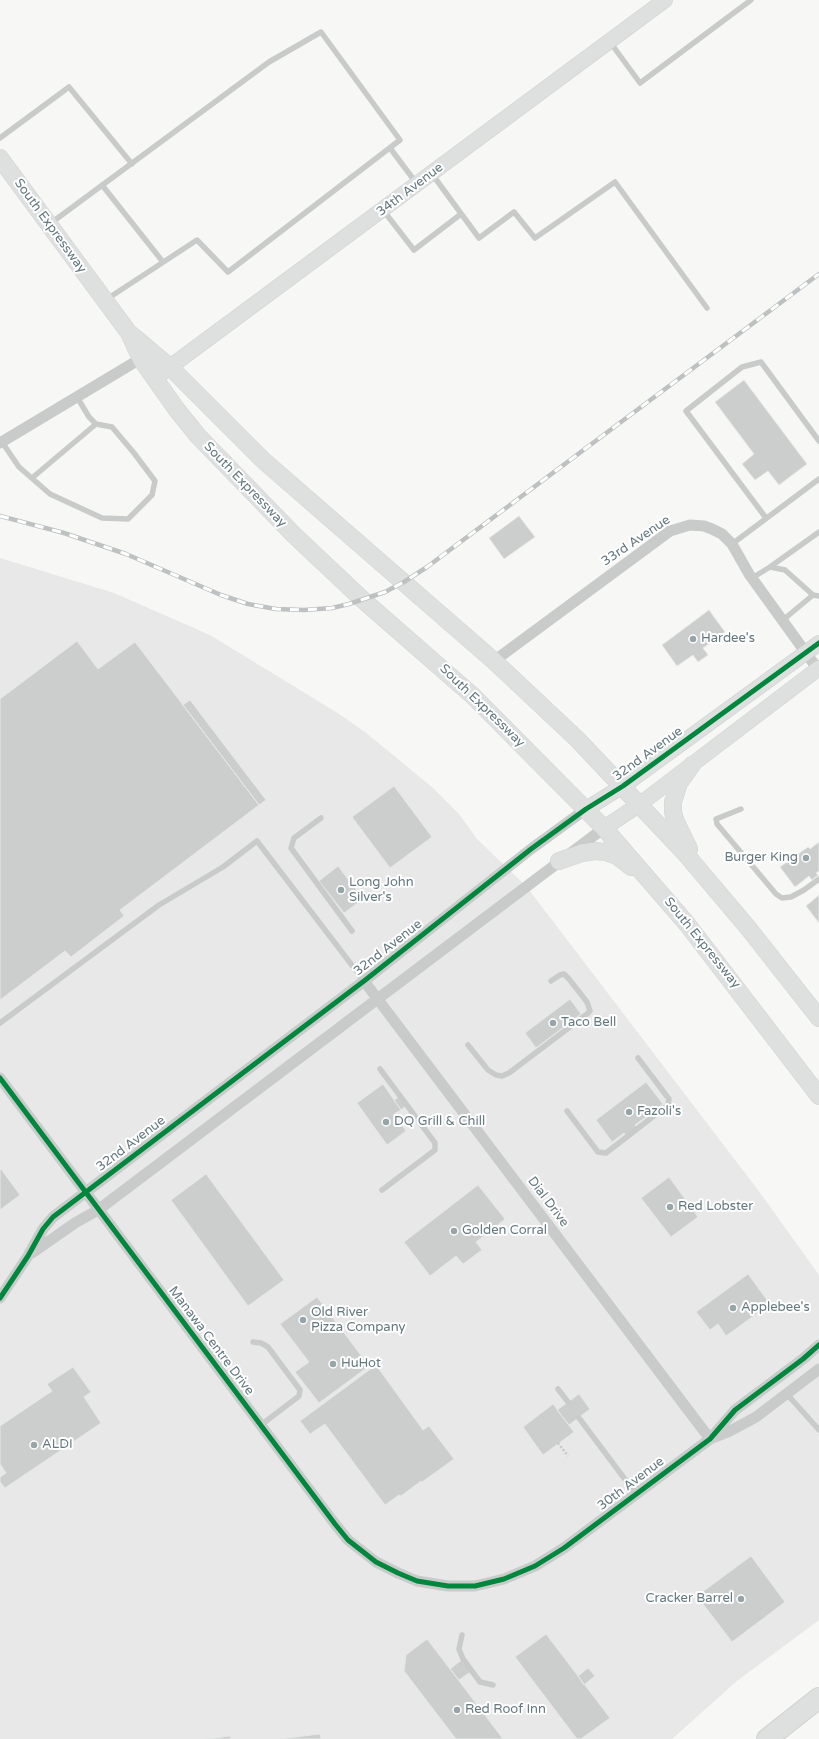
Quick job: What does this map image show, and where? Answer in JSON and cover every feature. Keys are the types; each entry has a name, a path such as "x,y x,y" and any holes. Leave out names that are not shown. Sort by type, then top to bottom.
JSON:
{"highway":[{"path":"767,1739 819,1698"}],"main road":[{"name":"South Expressway","path":"0,158 129,333 147,355 155,378 177,410 198,436 294,535 363,600 473,696 604,828 654,885 741,993 819,1096"},
{"name":"South Expressway","path":"147,355 171,368 264,461 494,661 577,739 624,786 704,876 749,929 819,1018"},
{"path":"692,765 675,793 673,812 681,834 704,876"},
{"path":"559,861 584,853 595,851 606,852 617,856 654,885"}],"street":[{"name":"34th Avenue","path":"155,378 171,368 664,0"},
{"path":"1,442 147,355"},
{"name":"33rd Avenue","path":"494,661 670,531 690,525 704,526 722,534 732,544 752,578 818,670"},
{"name":"32nd Avenue","path":"0,1298 28,1256 43,1229 54,1217 85,1192 364,981 531,849 586,810 624,786 819,643"},
{"name":"32nd Avenue","path":"28,1256 69,1227 98,1210 559,861 640,804 818,670"},
{"name":"Dial Drive","path":"364,981 710,1439"},
{"name":"Manawa Centre Drive","path":"0,1078 348,1540 366,1555 387,1568 409,1578 430,1584"},
{"name":"30th Avenue","path":"430,1584 475,1586 519,1574 550,1558 710,1439 735,1410 803,1359 819,1345"},
{"name":"30th Avenue","path":"710,1439 730,1431 756,1417 819,1369"}],"lane":[{"path":"609,41 640,84 751,0"},
{"path":"49,224 269,62 321,32 400,140 228,272 197,240 105,300"},
{"path":"0,138 69,87 132,164"},
{"path":"390,148 418,184"},
{"path":"431,174 479,238 514,212 536,238 615,182 707,308"},
{"path":"102,185 162,262"},
{"path":"383,210 414,250 461,214"},
{"path":"766,518 686,411 742,367 761,362 819,441"},
{"path":"1,442 19,467 50,494 102,518 128,519 152,496 155,481 112,427 96,424 89,417 77,397"},
{"path":"32,478 96,424"},
{"path":"732,544 819,479"},
{"path":"752,578 819,532"},
{"path":"770,567 785,570 816,595 783,620"},
{"path":"740,809 716,819 717,824 776,894 782,898 791,897 819,879"},
{"path":"321,818 294,838 291,848 352,931"},
{"path":"0,1023 158,905 223,867 257,841 364,981"},
{"path":"468,1045 488,1070 496,1075 502,1076 590,1011 587,1002 564,974 560,975 552,982"},
{"path":"567,1111 598,1152 606,1153 612,1149 668,1105 669,1099 638,1058"},
{"path":"380,1069 435,1143 435,1150 382,1190"},
{"path":"253,1342 261,1343 268,1347 300,1390 299,1396 261,1425"},
{"path":"558,1389 568,1402"},
{"path":"786,1394 819,1430"},
{"path":"579,1418 636,1494"},
{"path":"462,1635 459,1649 463,1659 480,1682 492,1684"}],"path":[{"path":"558,1443 568,1456"}],"shaded area":[{"path":"0,558 114,593 210,635 336,712 365,732 433,788 459,814 477,839 526,886 758,1190 819,1275 819,1620 737,1681 672,1739 0,1739"}],"building":[{"path":"744,380 807,464 779,485 768,471 755,480 742,464 754,454 715,402"},
{"path":"519,516 535,537 504,559 489,538"},
{"name":"Hardee's","path":"709,610 725,632 703,648 708,655 698,662 693,655 677,666 662,645"},
{"path":"77,641 98,669 135,642 259,805 120,910 124,916 71,957 65,951 0,1000 0,699"},
{"path":"190,700 266,800 259,805 183,705"},
{"path":"394,786 432,837 390,868 352,817"},
{"name":"Burger King","path":"819,842 819,871 816,873 818,875 812,880 809,876 795,887 780,867 808,847 810,849"},
{"name":"Long John Silver's","path":"338,866 363,899 344,913 319,881"},
{"path":"819,895 819,923 806,906"},
{"name":"Taco Bell","path":"570,999 581,1014 536,1048 525,1033"},
{"name":"Fazoli's","path":"646,1082 663,1104 635,1125 638,1128 626,1136 624,1133 612,1142 596,1120"},
{"name":"DQ Grill & Chill","path":"383,1084 401,1110 394,1114 406,1131 387,1145 357,1103"},
{"path":"400,1096 407,1105 401,1110 394,1100"},
{"path":"1,1169 20,1195 0,1210 0,1170"},
{"path":"206,1174 284,1280 248,1306 171,1200"},
{"name":"Red Lobster","path":"669,1177 698,1217 671,1237 641,1198"},
{"name":"Golden Corral","path":"478,1185 505,1219 476,1242 482,1250 463,1264 456,1256 430,1276 404,1242"},
{"name":"Applebee's","path":"748,1274 770,1304 726,1336 718,1324 710,1330 696,1312"},
{"path":"317,1297 369,1366 319,1403 295,1372 309,1362 280,1324"},
{"path":"376,1365 423,1430 429,1426 454,1459 401,1496 399,1495 385,1505 325,1424 310,1434 300,1421"},
{"name":"ALDI","path":"73,1367 91,1392 84,1397 101,1423 5,1488 0,1482 0,1477 6,1473 0,1464 0,1426 52,1391 47,1384"},
{"path":"579,1394 590,1409 569,1425 557,1410"},
{"path":"553,1404 574,1432 543,1455 523,1427"},
{"name":"Cracker Barrel","path":"751,1556 785,1602 732,1642 697,1596"},
{"path":"546,1634 610,1718 581,1739 577,1739 515,1657"},
{"name":"Red Roof Inn","path":"427,1639 503,1739 456,1739 404,1671 406,1655"},
{"path":"463,1659 472,1671 459,1680 450,1669"},
{"path":"588,1668 595,1676 584,1685 578,1676"},
{"path":"320,1734 321,1739 280,1739 311,1735"},
{"path":"230,1736 231,1739 207,1739"}],"railway":[{"path":"0,516 64,533 126,554 221,595 248,604 276,609 304,610 332,608 349,604 385,592 427,567 819,274"}],"cycle path":[{"path":"0,1298 28,1256 43,1229 53,1217 364,981 531,849 586,809 623,786 819,643"},
{"path":"0,1078 348,1540 376,1562 417,1581 448,1586 475,1586 504,1579 535,1566 564,1548 710,1439 735,1410 803,1359 819,1345"}],"place":[{"name":"Hardee's","path":"693,639"},
{"name":"Burger King","path":"806,858"},
{"name":"Long John Silver's","path":"341,890"},
{"name":"Taco Bell","path":"553,1023"},
{"name":"Fazoli's","path":"629,1112"},
{"name":"DQ Grill & Chill","path":"386,1122"},
{"name":"Red Lobster","path":"670,1207"},
{"name":"Golden Corral","path":"454,1231"},
{"name":"Applebee's","path":"733,1308"},
{"name":"Old River Pizza Company","path":"303,1320"},
{"name":"HuHot","path":"333,1364"},
{"name":"ALDI","path":"34,1445"},
{"name":"Cracker Barrel","path":"741,1599"},
{"name":"Red Roof Inn","path":"457,1710"}]}
